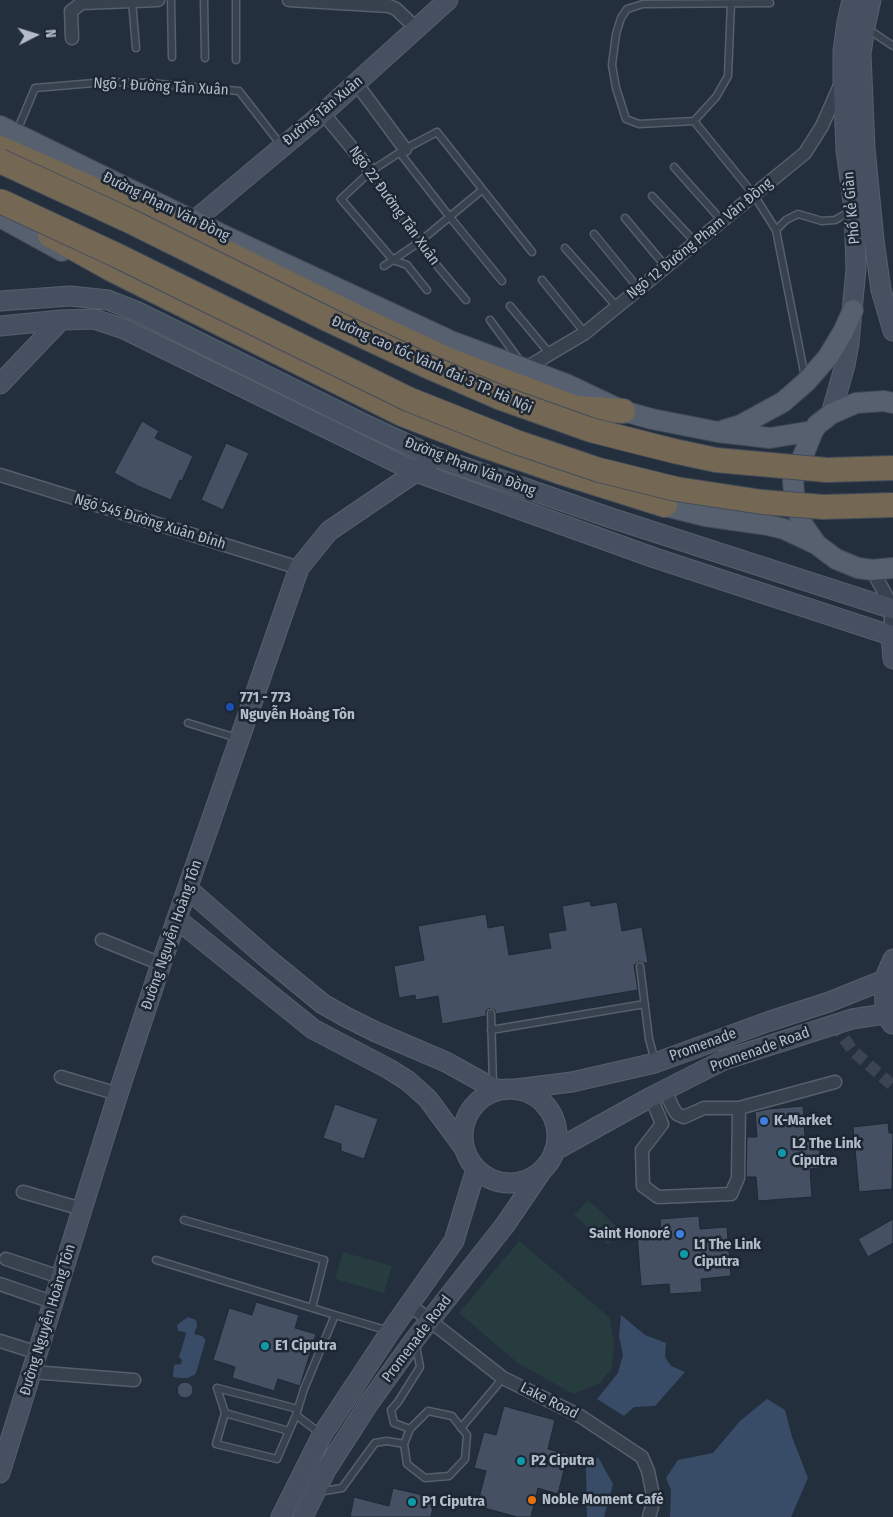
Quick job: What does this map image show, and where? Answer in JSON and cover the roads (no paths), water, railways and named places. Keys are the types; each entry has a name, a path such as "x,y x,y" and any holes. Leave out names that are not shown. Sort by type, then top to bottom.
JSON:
{"highway":[{"path":"5,136 140,210 359,318 451,361 576,408 623,411"},
{"name":"Đường cao tốc Vành đai 3 TP. Hà Nội","path":"0,161 132,222 381,345 501,398 582,427 665,449 716,460 827,470 893,468"},
{"path":"0,199 408,399 516,442 599,470 676,489 762,502 823,506 893,505"},
{"path":"0,207 111,269 402,414 479,444 557,471 665,505"}],"main road":[{"name":"Đường Phạm Văn Đồng","path":"5,136 195,220 229,238 451,341 566,384 623,411 652,419 718,432 770,438 813,431"},
{"path":"0,154 137,216 455,369 578,416 623,411"},
{"name":"Đường Phạm Văn Đồng","path":"0,199 171,288 408,404 483,434 600,474 665,505"},
{"name":"Đường Phạm Văn Đồng","path":"0,217 166,308 398,423 474,454 553,481 665,505 705,516 784,529 816,544"},
{"path":"718,432 741,425 760,416 783,402 806,382 828,357 843,332 853,310"},
{"path":"893,403 884,400 856,403 830,414 813,431 793,481 797,511 803,525 816,544 836,559 858,568 872,570 893,568"}],"street":[{"path":"72,38 71,11 82,2 158,0"},
{"path":"288,0 385,3 396,9 416,28"},
{"name":"Đường Tân Xuân","path":"195,220 323,113 448,0"},
{"name":"Phố Kẻ Giàn","path":"830,414 850,344 856,268 854,209 846,150 843,79 843,51 852,0"},
{"name":"Phố Kẻ Giàn","path":"871,0 861,54 864,120 874,240 881,290 891,324"},
{"name":"Ngõ 12 Đường Phạm Văn Đồng","path":"526,368 585,333 805,153 822,126 843,79"},
{"path":"356,83 402,150"},
{"name":"Ngõ 22 Đường Tân Xuân","path":"323,113 371,172"},
{"path":"845,121 864,120"},
{"name":"Đường Phạm Văn Đồng","path":"0,301 70,296 108,300 136,311 435,457 611,518 892,608"},
{"name":"Đường Phạm Văn Đồng","path":"0,326 94,319 124,329 416,472 655,558 892,636"},
{"path":"0,384 61,320"},
{"name":"Đường Nguyễn Hoàng Tôn","path":"0,1473 5,1438 38,1354 52,1302 118,1094 161,964 178,920 299,568 329,531 435,457"},
{"name":"Ngõ 545 Đường Xuân Đỉnh","path":"0,475 299,568"},
{"path":"872,570 892,608 893,659"},
{"path":"178,920 312,1029 389,1069 408,1081 428,1099 481,1174 509,1183 524,1181 543,1169 554,1151 557,1138 555,1124 550,1111 541,1101 529,1093 504,1089 376,1032 323,1004 188,889"},
{"path":"102,940 161,964"},
{"path":"892,1023 885,1006 884,980 887,969 893,959"},
{"name":"Promenade","path":"504,1089 572,1082 655,1063 767,1022 829,1002 884,980"},
{"name":"Promenade Road","path":"554,1151 724,1060 834,1024 884,1014 892,1023"},
{"path":"61,1077 118,1094"},
{"path":"658,1094 677,1114 684,1117 704,1108 739,1108 835,1082"},
{"path":"464,1148 464,1126 473,1106 490,1093 504,1089"},
{"path":"658,1094 662,1124 642,1150 642,1186 658,1197 731,1194 738,1178 739,1108"},
{"name":"Promenade Road","path":"281,1517 322,1435 390,1332 454,1241 476,1168"},
{"name":"Promenade Road","path":"303,1517 326,1470 415,1339 505,1225 543,1169"},
{"path":"23,1192 82,1209"},
{"path":"6,1259 60,1277"},
{"path":"0,1284 52,1302"},
{"name":"Lake Road","path":"410,1304 503,1378 580,1416 642,1457 648,1471 654,1500 649,1517"},
{"path":"0,1341 38,1354"},
{"path":"32,1372 134,1380"}],"lane":[{"path":"171,0 172,57"},
{"path":"204,0 205,58"},
{"path":"236,0 236,60"},
{"path":"136,48 140,1"},
{"path":"731,4 728,76 716,97 694,121 639,124 626,119 616,88 612,65 616,34 621,18 627,9 643,4 770,3"},
{"path":"865,27 893,46"},
{"name":"Ngõ 1 Đường Tân Xuân","path":"5,136 35,88 106,82 149,83 239,91 282,146"},
{"path":"694,121 754,195 776,230 806,382"},
{"path":"427,290 407,265 393,260 341,199 371,172 402,150 437,132 532,252"},
{"path":"402,150 449,216 502,281"},
{"path":"674,167 722,221"},
{"name":"Ngõ 22 Đường Tân Xuân","path":"371,172 418,242 466,300"},
{"path":"384,266 418,242 482,190"},
{"path":"652,196 696,243"},
{"path":"776,230 786,220 798,214 822,220 836,220 854,209"},
{"path":"625,218 666,267"},
{"path":"594,234 640,288"},
{"path":"565,248 617,307"},
{"path":"542,280 585,333"},
{"path":"510,306 550,354"},
{"path":"490,320 526,368"},
{"path":"188,723 240,739"},
{"path":"640,966 649,1038 655,1063"},
{"path":"491,1030 645,1004"},
{"path":"490,1013 491,1030 504,1089"},
{"path":"184,1220 324,1260 312,1308"},
{"path":"156,1260 390,1332"},
{"path":"322,1435 297,1412 217,1388 225,1413 216,1444 277,1458 297,1412 304,1389 335,1316"},
{"path":"410,1429 394,1424 391,1410 420,1368 415,1339"},
{"path":"461,1428 503,1378"},
{"path":"428,1411 452,1416 461,1428 467,1435 465,1459 449,1476 425,1478 407,1464 404,1444 410,1429 428,1411"},
{"path":"225,1413 289,1431"},
{"path":"315,1492 342,1488 375,1443 387,1441 404,1444"}],"water":[{"path":"621,1315 645,1335 666,1343 665,1357 671,1366 685,1372 655,1406 634,1407 624,1416 597,1399 618,1373 623,1355 619,1336"},
{"path":"188,1317 196,1320 197,1326 194,1334 202,1336 205,1342 196,1373 187,1378 173,1377 174,1365 181,1364 182,1360 179,1357 186,1334 185,1332 178,1331 177,1325"},
{"path":"767,1399 785,1410 792,1437 808,1478 791,1517 670,1517 671,1490 666,1478 678,1460 713,1453 740,1421"},
{"path":"598,1457 613,1484 604,1517 587,1517 586,1468"}],"tunnel":[{"path":"834,1024 853,1051 893,1086"}],"place":[{"name":"771 - 773 Nguyễn Hoàng Tôn","path":"230,707"},
{"name":"K-Market","path":"764,1121"},
{"name":"L2 The Link Ciputra","path":"782,1153"},
{"name":"Saint Honoré","path":"680,1234"},
{"name":"L1 The Link Ciputra","path":"684,1254"},
{"name":"E1 Ciputra","path":"265,1346"},
{"name":"P2 Ciputra","path":"521,1461"},
{"name":"Noble Moment Café","path":"532,1500"},
{"name":"P1 Ciputra","path":"412,1502"}]}
